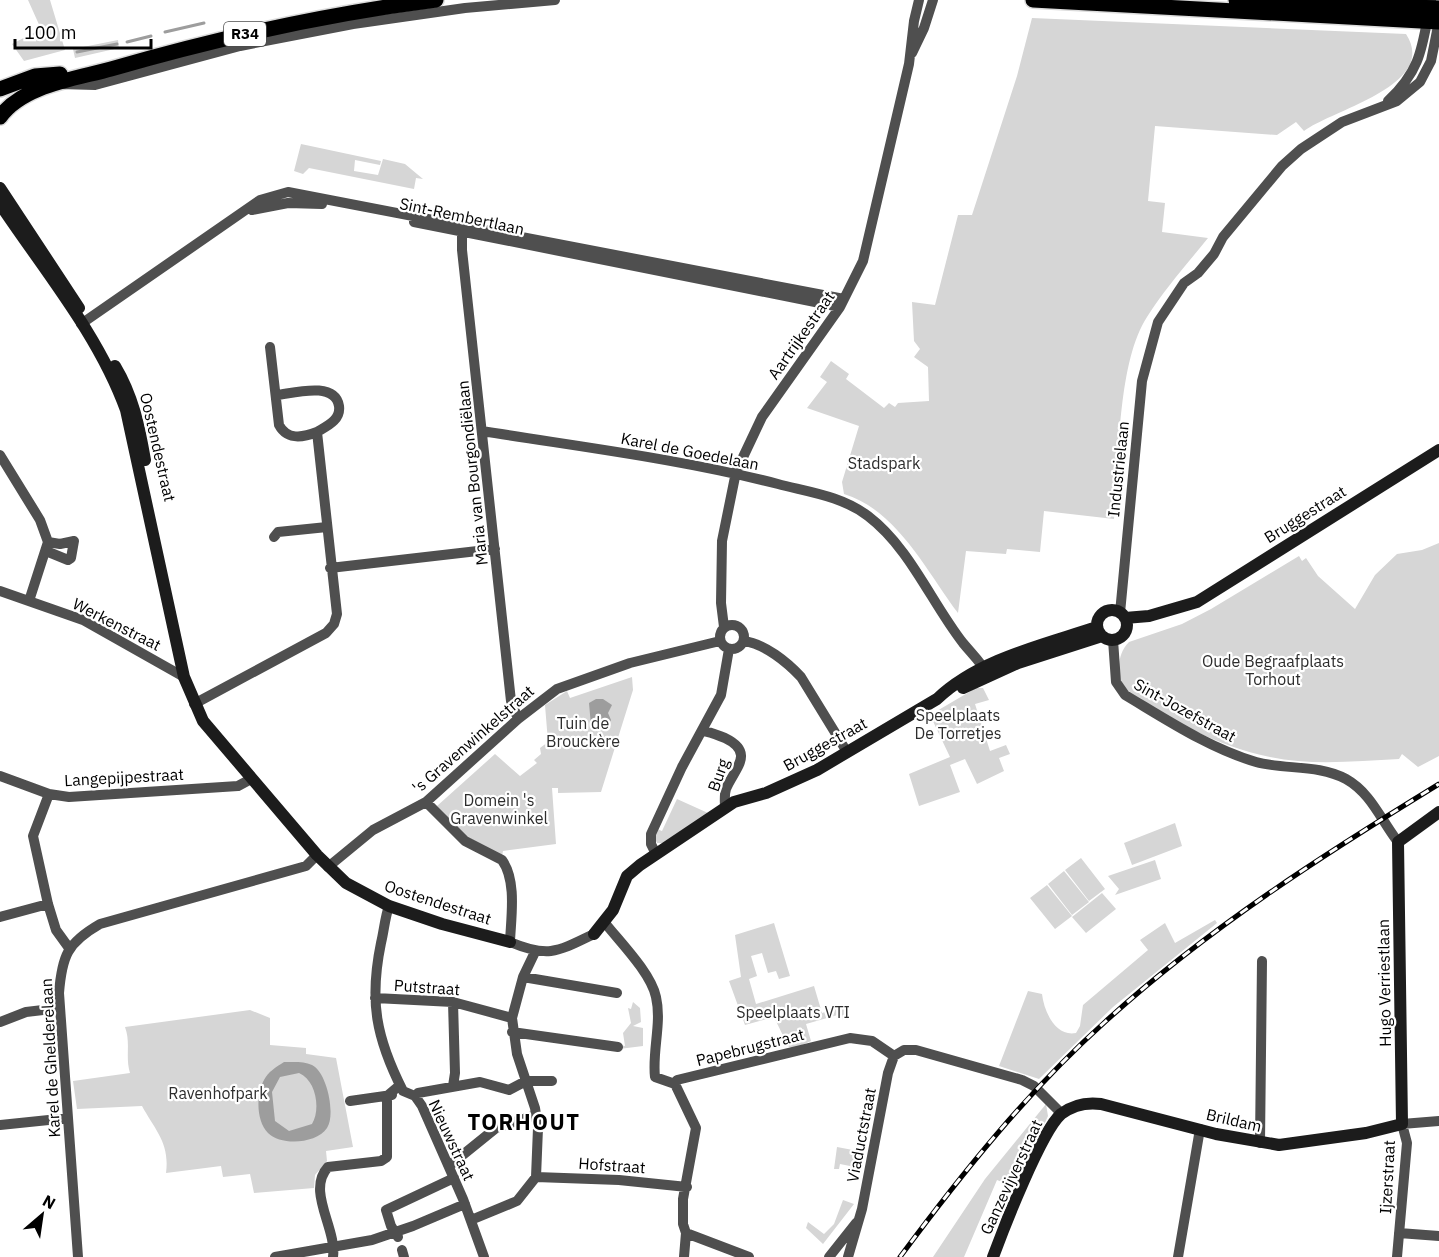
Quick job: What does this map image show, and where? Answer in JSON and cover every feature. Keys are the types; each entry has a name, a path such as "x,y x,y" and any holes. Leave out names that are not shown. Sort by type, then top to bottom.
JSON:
{"main road":[{"name":"R34","path":"0,117 12,105 59,79 277,19 386,0"},
{"name":"R34","path":"0,103 32,84 257,31 436,0"},
{"path":"1033,0 1435,15"},
{"path":"1236,0 1371,7 1399,6 1435,15"},
{"name":"R34","path":"0,89 35,76 59,79"}],"street":[{"path":"59,79 73,87 95,85 240,46 352,24 465,8 555,0"},
{"name":"Aartrijkestraat","path":"724,627 721,603 722,542 736,472 762,417 842,303 863,261 911,56 914,21 919,0"},
{"name":"Aartrijkestraat","path":"911,56 924,28 933,0"},
{"path":"1367,0 1399,6"},
{"name":"Industrielaan","path":"1124,620 1142,381 1156,329 1167,306 1190,277 1198,273 1214,254 1220,242 1269,180 1301,149 1342,122 1384,105 1406,84 1414,71 1435,15"},
{"name":"Oostendestraat","path":"0,188 84,322 111,374 126,410 184,677 203,721 317,855 346,883 389,906 442,924 510,942 535,952"},
{"name":"Sint-Rembertlaan","path":"84,322 243,213 288,198 343,204 842,303"},
{"name":"Oostendestraat","path":"0,204 84,322"},
{"name":"Maria van Bourgondiëlaan","path":"462,228 511,701 518,719"},
{"path":"270,347 279,424 282,431 295,437 317,432 336,418 340,410 335,395 320,391 277,395"},
{"name":"Karel de Goedelaan","path":"482,431 736,472 824,495 867,515 881,528 905,558 964,644 986,670"},
{"path":"194,704 326,633 334,624 336,614 317,432"},
{"name":"Bruggestraat","path":"725,808 744,798 766,793 817,770 937,699 948,689 986,670 1104,634 1103,613 1112,610 1124,620 1149,616 1188,605 1439,450"},
{"path":"0,455 40,520 47,546 29,601"},
{"path":"274,537 278,532 327,527"},
{"path":"330,568 495,549"},
{"name":"Werkenstraat","path":"0,591 83,620 184,677"},
{"path":"1104,634 1121,637 1124,620"},
{"path":"732,624 739,626 744,634 744,641 738,647 729,649 720,640 724,627 732,624"},
{"name":"Sint-Jozefstraat","path":"1104,634 1116,682 1125,696 1225,751 1258,762 1322,770 1346,780 1369,798 1398,842"},
{"name":"'s Gravenwinkelstraat","path":"328,867 373,830 426,802 518,719 557,689 584,678 720,640"},
{"path":"744,641 773,654 796,672 847,752"},
{"path":"656,854 651,844 651,834 721,695 729,649"},
{"name":"Burg","path":"535,952 548,953 594,934 605,923 627,876 725,808 725,792 740,768 742,757 738,747 730,741 702,731"},
{"name":"Langepijpestraat","path":"0,776 49,794 69,797 238,786 251,779"},
{"path":"49,794 33,836 56,930 69,948 83,934 100,924 306,866 317,855"},
{"path":"426,802 465,841 502,860 506,865 511,894 510,942"},
{"path":"1398,842 1439,812"},
{"name":"Hugo Verriestlaan","path":"1398,842 1402,1124"},
{"path":"0,917 48,904"},
{"path":"350,1101 387,1096 401,1088 378,1031 375,998 375,974 389,906"},
{"path":"605,923 626,948 656,996 655,1077 675,1084 686,1101 696,1128 683,1216 686,1233 684,1257"},
{"name":"Karel de Ghelderelaan","path":"69,948 62,966 60,1008 78,1257"},
{"path":"471,1220 517,1201 536,1177 538,1128 536,1115 512,1032 512,1018 524,977 535,952"},
{"path":"1260,1143 1262,961"},
{"path":"524,977 617,993"},
{"name":"Putstraat","path":"375,998 453,1002 512,1018"},
{"path":"453,1002 455,1073 453,1086"},
{"path":"0,1022 26,1012 60,1008"},
{"path":"512,1032 618,1047"},
{"name":"Papebrugstraat","path":"675,1084 677,1080 850,1038 872,1041 894,1056"},
{"path":"894,1056 904,1050 916,1050 1008,1075 1034,1086 1062,1114"},
{"name":"Viaductstraat","path":"848,1257 862,1209 888,1073 894,1056"},
{"path":"414,1096 418,1093 480,1082 509,1090 526,1081 552,1081"},
{"name":"Nieuwstraat","path":"401,1088 414,1096 422,1106 465,1204 484,1257"},
{"path":"334,1253 335,1240 321,1196 322,1173 328,1167 381,1161 387,1157 387,1096"},
{"name":"Brildam","path":"1062,1114 1082,1104 1101,1104 1260,1143 1298,1143 1366,1133 1402,1124"},
{"name":"Ganzevijverstraat","path":"993,1257 1048,1131 1062,1114"},
{"path":"449,1166 496,1128 536,1115"},
{"path":"0,1125 68,1118"},
{"path":"1402,1124 1439,1121"},
{"name":"Ijzerstraat","path":"1397,1257 1407,1143 1402,1124"},
{"path":"1178,1257 1200,1129"},
{"name":"Hofstraat","path":"536,1177 619,1180 687,1187"},
{"path":"397,1235 391,1227 388,1209 454,1178"},
{"path":"275,1257 334,1253 397,1235 465,1204"},
{"name":"Viaductstraat","path":"829,1257 858,1220"},
{"path":"686,1233 749,1257"},
{"name":"Ijzerstraat","path":"1399,1233 1439,1236"}],"green space":[{"path":"28,0 50,0 65,50 24,61 12,44 41,29"},
{"name":"Stadspark","path":"1032,18 1406,34 1412,52 1408,68 1396,81 1379,93 1304,131 1296,122 1277,135 1155,126 1148,201 1165,203 1162,232 1208,238 1161,297 1137,337 1130,360 1121,414 1114,519 1044,511 1040,552 1007,549 1006,554 966,551 958,613 895,528 863,502 844,494 842,482 859,426 807,408 827,382 820,377 831,361 849,374 846,379 884,408 889,403 895,407 898,403 929,401 928,367 914,357 920,349 914,341 912,302 935,305 958,215 972,215 1017,76"},
{"path":"118,40 119,48 75,58 73,49"},
{"path":"301,144 381,161 380,165 355,160 354,171 378,175 383,159 405,164 423,179 416,178 414,189 309,168 303,174 294,171"},
{"name":"Oude Begraafplaats Torhout","path":"1439,543 1439,756 1418,767 1402,754 1399,759 1318,762 1286,760 1250,752 1193,730 1123,689 1119,664 1122,653 1129,642 1182,624 1299,556 1302,561 1306,558 1318,576 1355,609 1375,575 1397,554 1422,550"},
{"path":"632,677 633,690 601,792 558,793 558,788 552,788 556,844 503,851 502,856 466,836 437,806 495,754 520,776 537,763 534,760 541,754 540,748 548,742 545,705 567,691 570,698"},
{"name":"Speelplaats De Torretjes","path":"976,688 983,688 989,700 975,704 990,751 1006,745 1010,754 999,758 1004,771 977,784 965,759 950,765 960,792 919,806 909,774 950,757 930,715"},
{"path":"677,799 708,813 666,843 657,843 655,839 657,829 662,831"},
{"path":"1175,823 1182,846 1132,865 1124,843"},
{"path":"1081,858 1105,889 1089,901 1065,870"},
{"path":"1155,860 1161,879 1115,895 1119,889 1108,876"},
{"path":"1064,871 1089,902 1072,915 1048,884"},
{"path":"1047,885 1072,916 1055,929 1030,898"},
{"path":"1102,893 1116,909 1086,933 1072,917"},
{"path":"1215,920 1217,923 1113,1007 1039,1079 999,1066 1028,991 1042,994 1048,1015 1057,1027 1062,1031 1076,1033 1080,1026 1083,1005 1148,950 1140,940 1165,923 1175,943"},
{"name":"Speelplaats VTI","path":"774,923 790,976 779,979 776,971 768,973 762,953 751,956 757,976 749,979 756,1004 814,986 822,1013 847,1005 847,1019 843,1020 841,1014 806,1024 811,1041 793,1049 788,1046 774,1017 745,1025 729,981 741,977 735,935"},
{"path":"633,1002 640,1008 641,1022 633,1026 643,1028 643,1046 619,1049 613,1044 625,1046 623,1033 631,1023 628,1008 631,1009"},
{"name":"Ravenhofpark","path":"250,1010 270,1018 270,1045 306,1048 306,1054 336,1058 353,1147 326,1151 327,1161 315,1175 314,1188 254,1193 250,1174 223,1177 221,1166 166,1173 164,1145 142,1106 77,1109 73,1081 130,1073 125,1027"},
{"path":"1046,1104 1048,1116 1028,1160 1020,1157 1007,1184 997,1180 964,1257 933,1257 985,1179"},
{"path":"837,1147 858,1151 855,1167 840,1164 839,1169 834,1169"},
{"path":"843,1200 854,1204 823,1244 806,1228 808,1222 824,1234 834,1224"}],"shaded area":[{"path":"596,699 603,699 612,705 608,713 611,720 606,729 599,730 591,726 589,703"},
{"path":"284,1062 302,1062 312,1065 322,1076 326,1085 330,1104 330,1122 322,1133 307,1140 281,1140 268,1133 261,1122 258,1107 261,1086 272,1070","holes":["299,1073 313,1088 315,1096 315,1118 312,1124 289,1131 275,1121 272,1092 280,1077"]}],"waterway":[{"path":"165,32 204,23"},
{"path":"127,42 151,36"},
{"path":"77,52 117,44"}],"railway":[{"path":"900,1257 947,1195 1023,1104 1106,1021 1184,955 1225,924 1309,866 1439,784"}],"district":[{"name":"TORHOUT","path":"524,1122"}],"park label":[{"name":"Tuin de Brouckère","path":"583,732"},
{"name":"Domein 's Gravenwinkel","path":"499,809"}]}
